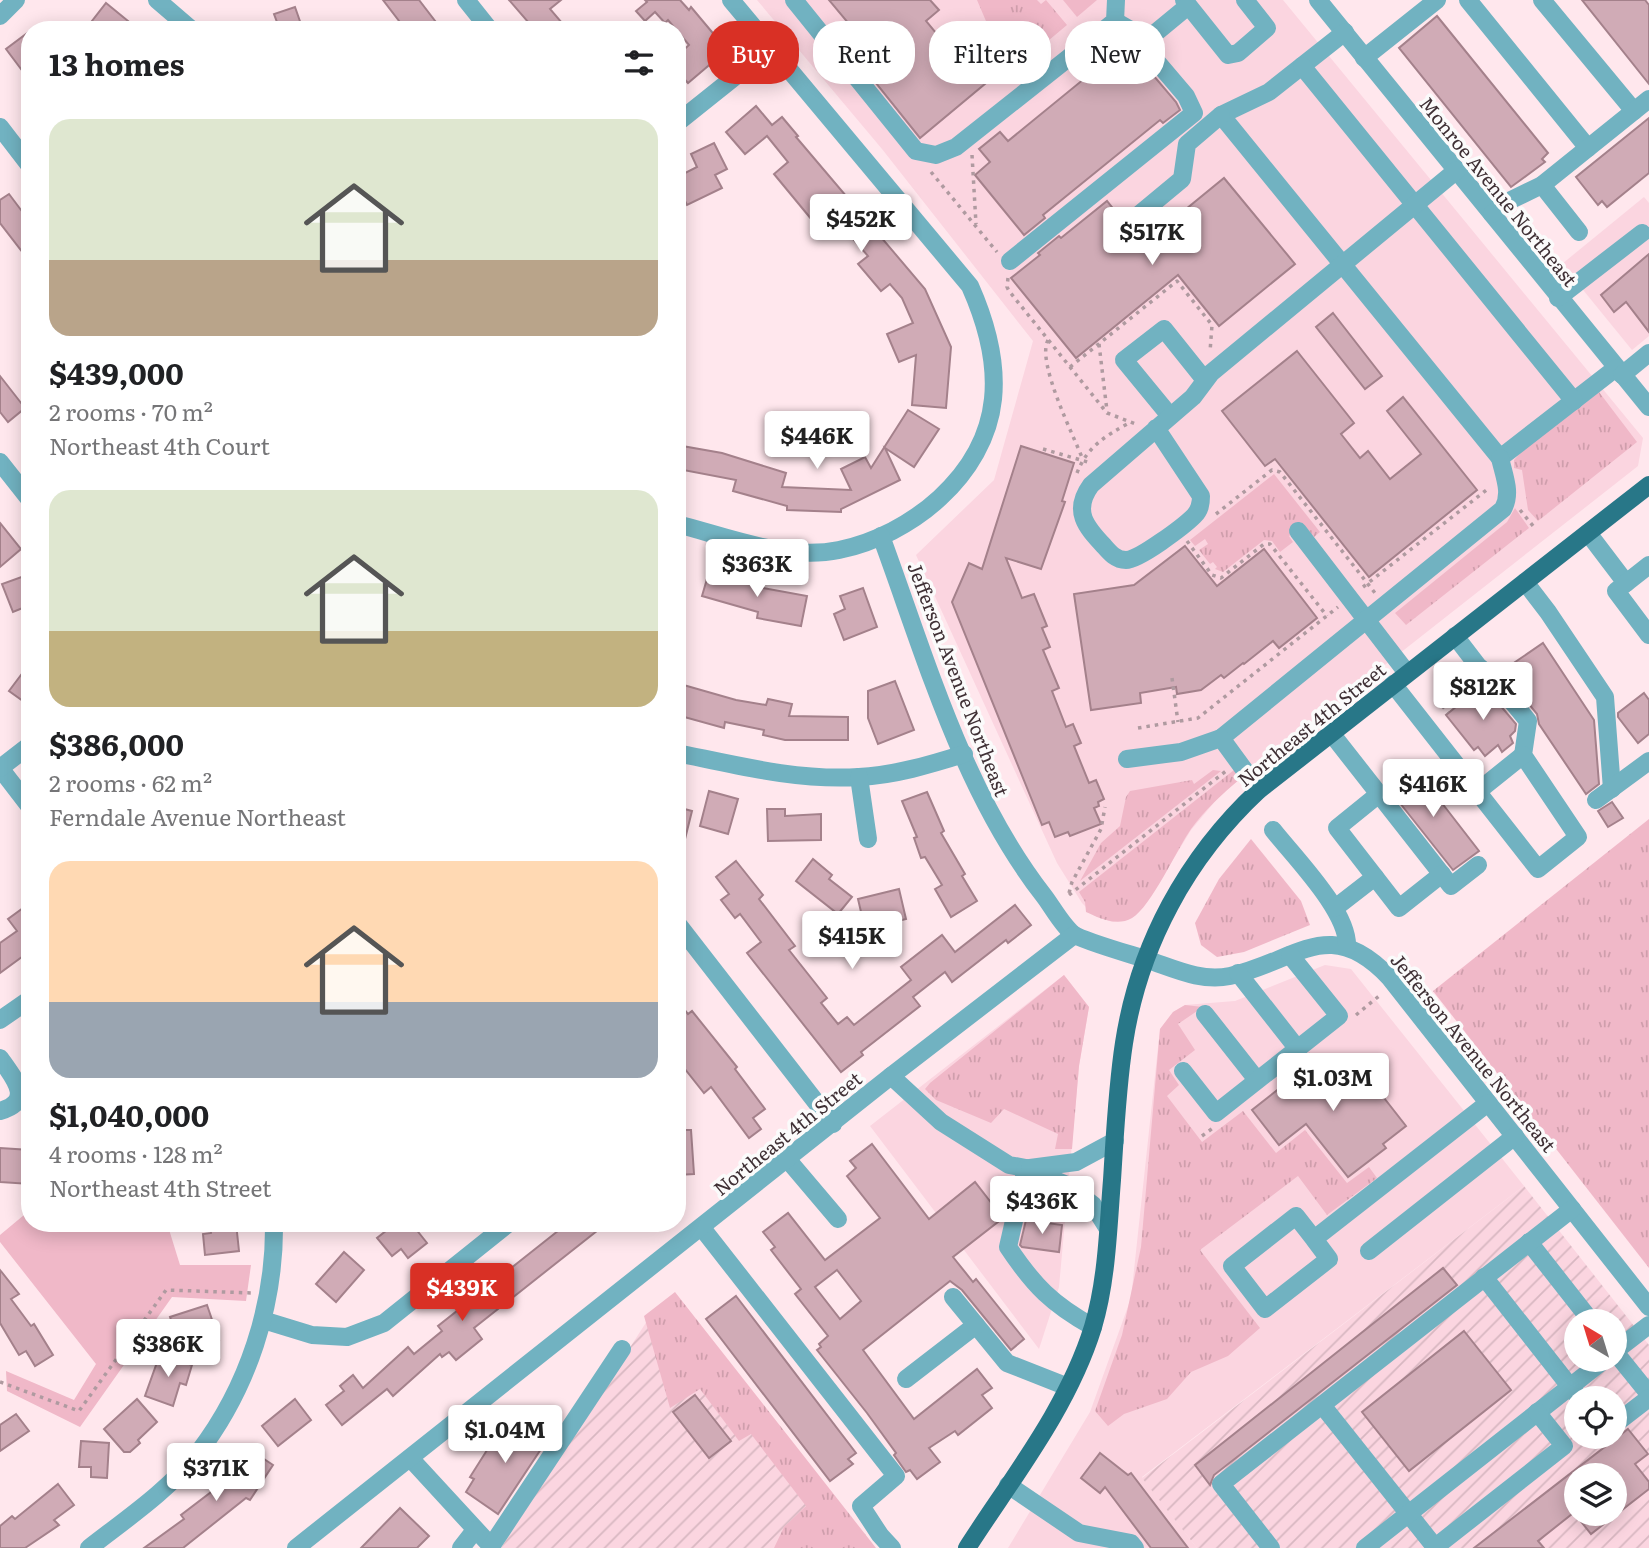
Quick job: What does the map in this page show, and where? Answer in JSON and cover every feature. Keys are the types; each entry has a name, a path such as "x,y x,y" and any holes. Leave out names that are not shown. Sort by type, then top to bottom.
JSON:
{"main road":[{"name":"Northeast 4th Street","path":"967,1548 1063,1399 1093,1327 1105,1266 1124,1042 1146,959 1184,878 1226,824 1259,790 1649,485"}],"street":[{"path":"0,16 16,0"},
{"path":"157,0 182,21"},
{"path":"466,0 483,21"},
{"path":"732,0 749,21"},
{"path":"794,0 916,151 925,154 946,152 1065,61"},
{"path":"1115,21 1116,0"},
{"path":"1165,23 1186,3 1228,55 1238,53 1267,28 1245,0"},
{"name":"Monroe Avenue Northeast","path":"1318,0 1649,407"},
{"path":"1364,58 1437,0"},
{"path":"1468,0 1588,148"},
{"path":"1542,0 1634,111"},
{"path":"1135,218 1182,179 1187,144 1221,115 1269,92 1345,32"},
{"path":"1302,66 1574,401"},
{"path":"1165,71 1186,96 1194,113"},
{"path":"686,526 786,552 838,550 881,536 924,513 956,482 979,446 993,400 992,356 984,317 970,286 799,81"},
{"path":"686,117 726,84"},
{"path":"1492,214 1511,200 1542,186 1649,99"},
{"path":"1010,261 1194,113 1221,115 1500,458 1508,492 1508,500 1503,509 1221,738 1181,752 1127,760"},
{"path":"0,127 21,154"},
{"path":"1156,428 1201,496 1201,505 1194,515 1145,553 1132,560 1122,560 1113,556 1087,528 1081,504 1083,495 1091,485 1156,428 1193,397 1205,379 1457,170"},
{"path":"1542,186 1579,232"},
{"path":"1558,298 1642,233"},
{"path":"1171,416 1124,360 1164,329 1205,379"},
{"path":"1500,458 1574,401 1649,353"},
{"path":"0,462 21,489"},
{"path":"1298,531 1366,620 1400,679 1477,792 1538,869 1578,837 1523,755 1528,721 1493,677 1478,666 1455,636"},
{"path":"1588,533 1641,577 1616,591 1649,635"},
{"name":"Jefferson Avenue Northeast","path":"881,536 949,721 989,813 1021,867 1074,935"},
{"path":"1525,582 1605,697 1612,789"},
{"path":"1331,733 1451,886 1478,865"},
{"path":"1221,738 1259,790"},
{"path":"21,752 0,768 21,795"},
{"path":"686,755 749,768 828,777 859,777 916,769 964,754"},
{"path":"1477,792 1523,755"},
{"path":"1596,800 1649,761"},
{"path":"859,777 868,839"},
{"path":"1379,794 1336,828 1399,908 1442,874"},
{"path":"1074,935 1200,977 1216,978 1316,946 1333,944 1348,947 1345,928 1335,908 1273,830"},
{"path":"1335,908 1375,877"},
{"path":"686,935 833,1124"},
{"name":"Northeast 4th Street","path":"296,1548 891,1076 1074,935"},
{"name":"Jefferson Avenue Northeast","path":"1348,947 1362,952 1389,977 1649,1307"},
{"path":"1183,1071 1216,1113 1339,1016 1290,955"},
{"path":"1238,973 1297,1048"},
{"path":"0,1020 21,1005"},
{"path":"1205,1014 1257,1080"},
{"path":"0,1058 19,1085 18,1098 12,1107 0,1111"},
{"path":"891,1076 941,1122 1009,1165 1026,1168 1074,1190 1093,1205 1108,1229"},
{"path":"1314,1239 1488,1103"},
{"path":"1369,1251 1515,1136"},
{"path":"1026,1168 1076,1162 1115,1141"},
{"path":"788,1160 838,1219"},
{"path":"1026,1168 1008,1247 1046,1297 1093,1327"},
{"path":"1271,1548 1221,1484 1572,1209"},
{"path":"1296,1216 1314,1239 1329,1259 1265,1309 1232,1266 1296,1216"},
{"path":"702,1228 896,1476 861,1506 892,1548"},
{"path":"89,1548 164,1488 197,1454 240,1385 263,1320 274,1232"},
{"path":"263,1320 312,1335 347,1337 384,1324 498,1232"},
{"path":"1529,1242 1582,1309"},
{"path":"1484,1277 1570,1386"},
{"path":"953,1297 1007,1363 1068,1387"},
{"path":"906,1379 976,1325"},
{"path":"1628,1341 1649,1325"},
{"path":"410,1458 491,1547 622,1349"},
{"path":"1627,1414 1649,1396 1628,1368"},
{"path":"1580,1386 1593,1372"},
{"path":"1365,1548 1537,1412 1564,1398"},
{"path":"1322,1405 1434,1548 1564,1446 1537,1412"},
{"path":"1008,1485 1079,1533 1131,1543 1135,1548"},
{"path":"461,1548 475,1530"}],"path":[{"path":"974,132 972,162 976,227"},
{"path":"925,154 929,170 998,253 1010,261 1007,287 1107,413 1129,423 1156,428"},
{"path":"1048,340 1044,347 1048,370 1083,460"},
{"path":"1099,344 1107,413"},
{"path":"1076,477 1088,450 1129,423"},
{"path":"1042,449 1110,469"},
{"path":"1213,516 1272,470 1280,472 1384,605"},
{"path":"1177,528 1215,577 1221,578 1264,544 1270,544 1327,616"},
{"path":"1172,678 1178,722"},
{"path":"1437,699 1448,713"},
{"path":"1105,807 1101,829 1072,882 1069,895 1238,761"},
{"path":"0,1382 79,1410 166,1290 267,1295"}],"shaded area":[{"path":"757,0 1283,0 1643,438 1638,466 1222,793 1191,830 1151,896 1132,918 1112,922 1094,915 1082,903 1057,863 916,555 994,480 1033,341 827,84 915,84 915,21 813,21 813,67 799,50 799,21 775,21"},
{"path":"1644,197 1649,203 1649,336 1632,350 1562,264"},
{"path":"1325,965 1351,969 1524,1186 1142,1477 1197,1548 1008,1548 1090,1412 1131,1298 1160,1029 1173,1012 1185,1005 1235,1001"},
{"path":"1064,975 1089,1007 1079,1066 1059,1287 1039,1349 870,1126"},
{"path":"1524,1186 1621,1309 1564,1309 1564,1372 1628,1372 1628,1318 1649,1345 1649,1548 1197,1548 1142,1478"},
{"path":"656,1307 846,1548 501,1548"}],"green space":[{"path":"977,0 1037,0 1041,4 1046,0 1065,23 1065,27 1051,38 1051,21 986,21"},
{"path":"1063,0 1097,0 1077,17"},
{"path":"1599,392 1637,442 1538,521 1528,510 1522,470 1514,468 1514,460"},
{"path":"1274,474 1320,532 1314,537 1304,525 1289,536 1293,542 1280,552 1272,541 1264,540 1223,572 1215,569 1217,567 1213,562 1210,564 1199,550 1208,544 1205,539 1195,546 1190,540"},
{"path":"1515,508 1529,528 1406,625 1395,613 1507,522"},
{"path":"1213,770 1221,771 1080,881 1101,843 1120,826 1126,797 1130,791 1192,780 1194,784"},
{"path":"1234,770 1240,779 1214,802 1191,829 1139,912 1120,922 1108,921 1086,912 1085,902 1079,892"},
{"path":"1649,819 1649,1268 1433,991"},
{"path":"1251,839 1301,901 1310,925 1244,952 1217,957 1201,945 1195,923 1219,879"},
{"path":"1064,975 1089,1007 1079,1066 1072,1149 1055,1149 1058,1134 1004,1109 991,1123 936,1100 925,1089 930,1083"},
{"path":"1185,1005 1203,1007 1178,1024 1195,1050 1169,1070 1179,1085 1167,1096 1202,1142 1243,1111 1276,1153 1305,1130 1347,1183 1369,1167 1377,1178 1327,1215 1298,1176 1200,1250 1260,1328 1228,1356 1191,1372 1167,1399 1124,1414 1108,1426 1095,1411 1122,1335 1141,1247 1160,1029 1173,1012"},
{"path":"21,1218 21,1232 170,1232 180,1265 251,1265 246,1301 172,1297 80,1427 7,1391 6,1371 74,1400 96,1364 0,1242 0,1235"},
{"path":"675,1292 876,1548 774,1548 784,1527 806,1506 751,1434 739,1441 700,1389 670,1408 644,1316"}],"building":[{"path":"383,0 419,0 435,21 399,21"},
{"path":"509,0 561,0 550,9 560,21 527,21"},
{"path":"645,0 680,0 689,10 691,7 707,26 707,67 688,83 686,48 689,45 686,41 686,21 663,21 655,12 645,21 636,11 647,2"},
{"path":"829,0 930,0 939,10 926,21 929,25 929,84 985,84 920,138 877,84 915,84 915,21 847,21"},
{"path":"1582,0 1645,0 1649,5 1649,84"},
{"path":"106,3 128,21 92,21"},
{"path":"295,7 300,21 277,21 274,14"},
{"path":"1437,16 1548,153 1542,159 1545,162 1511,187 1399,48"},
{"path":"21,38 21,69 6,49"},
{"path":"1078,84 1161,84 1180,110 1163,123 1160,120 1043,215 1045,218 1024,235 975,175 990,162 979,149 1000,132 1008,141"},
{"path":"756,106 772,125 782,117 925,289 951,347 946,408 912,405 916,355 899,362 887,334 913,323 902,298 890,284 881,291 858,264 868,256 826,208 812,220 774,174 788,162 767,136 745,154 726,132"},
{"path":"1649,118 1649,173 1607,207 1602,201 1598,205 1576,177"},
{"path":"714,143 727,169 715,175 722,188 687,205 686,172 697,167 691,154"},
{"path":"1224,178 1295,264 1219,326 1178,275 1076,358 1011,278 1059,236 1061,238 1107,201 1142,245"},
{"path":"9,194 21,210 21,250 0,223 0,200"},
{"path":"1649,254 1649,332 1626,302 1614,312 1601,295"},
{"path":"1333,313 1382,376 1365,389 1316,327"},
{"path":"1297,351 1354,423 1341,434 1360,458 1368,451 1390,479 1421,454 1387,411 1403,397 1477,490 1369,577 1275,459 1265,466 1222,411"},
{"path":"0,376 21,403 21,411 8,422 0,412"},
{"path":"908,410 939,429 914,467 885,448 900,480 841,509 841,512 787,510 787,506 733,491 736,480 686,471 686,447 722,453 786,473 782,487 851,490 841,469 865,457 871,468"},
{"path":"1021,446 1074,463 1062,501 1065,502 1041,569 1006,558 1022,598 1034,594 1047,626 1042,628 1050,647 1043,650 1059,688 1052,691 1066,727 1073,724 1081,743 1074,746 1089,783 1096,780 1104,799 1094,808 1101,824 1070,836 1068,832 1055,837 1049,822 1042,825 952,602 969,563 982,569"},
{"path":"0,523 21,549 0,567"},
{"path":"1185,546 1217,586 1264,549 1317,618 1279,648 1273,641 1224,678 1221,675 1201,690 1177,694 1176,687 1140,693 1141,703 1091,710 1074,594 1134,585"},
{"path":"709,572 763,588 807,596 801,626 757,618 758,612 702,596"},
{"path":"21,577 21,609 13,612 2,584"},
{"path":"863,588 877,627 844,640 834,614 845,609 840,596"},
{"path":"1543,643 1594,720 1599,784 1586,794 1539,724 1537,714 1502,671"},
{"path":"21,675 21,700 9,691"},
{"path":"895,681 914,730 878,744 868,718 868,691"},
{"path":"1483,685 1516,724 1515,731 1510,736 1513,743 1502,752 1498,745 1485,756 1478,747 1474,750 1446,715"},
{"path":"686,686 736,700 766,705 768,699 792,704 789,716 848,717 848,740 785,740 763,735 764,730 725,722 724,728 686,717"},
{"path":"1644,693 1649,700 1649,734 1638,743 1618,717 1618,713"},
{"path":"1414,767 1479,851 1453,870 1388,788"},
{"path":"709,791 738,799 728,834 700,826"},
{"path":"927,792 944,831 941,833 977,901 951,917 935,889 942,885 925,857 921,858 914,838 917,837 902,801"},
{"path":"1612,802 1623,818 1608,827 1598,811"},
{"path":"686,809 692,811 686,835"},
{"path":"767,809 785,809 785,816 821,814 821,840 768,841"},
{"path":"813,859 832,875 829,879 852,897 838,914 796,881"},
{"path":"736,861 763,895 759,899 795,946 789,950 827,998 821,1003 838,1024 847,1017 854,1025 911,980 901,967 942,935 955,952 1015,905 1031,925 1008,943 1006,940 952,982 945,972 913,997 920,1006 861,1052 863,1055 841,1072 747,953 761,942 740,914 735,918 721,900 729,894 716,877"},
{"path":"899,889 906,919 865,929 858,899"},
{"path":"21,910 21,958 0,973 0,943 17,931 8,919"},
{"path":"686,1011 688,1014 692,1011 737,1067 735,1069 765,1109 753,1118 761,1129 749,1138 711,1087 704,1093 686,1070"},
{"path":"1309,1054 1329,1081 1355,1061 1406,1126 1383,1144 1386,1148 1348,1177 1306,1124 1279,1145 1252,1110 1300,1072 1295,1065"},
{"path":"686,1130 691,1130 694,1174 686,1174"},
{"path":"872,1144 929,1219 975,1182 1003,1218 953,1257 973,1282 976,1279 1024,1339 1011,1350 962,1290 950,1281 863,1350 914,1419 977,1369 992,1388 982,1395 992,1408 958,1435 955,1431 929,1448 940,1462 917,1479 910,1470 906,1472 894,1455 896,1453 867,1413 817,1350 821,1347 819,1344 828,1336 795,1294 801,1289 771,1250 775,1247 763,1232 788,1213 825,1260 880,1218 847,1176 856,1168 850,1161","holes":["837,1270 861,1301 840,1319 815,1287"]},
{"path":"0,1148 21,1149 21,1183 0,1182"},
{"path":"1026,1220 1062,1225 1059,1252 1022,1247 1020,1245"},
{"path":"237,1232 239,1251 205,1255 203,1234"},
{"path":"385,1232 418,1232 427,1243 408,1258 401,1249 392,1256 377,1238"},
{"path":"557,1232 596,1232 474,1328 482,1339 456,1360 449,1352 442,1357 440,1354 393,1396 387,1389 342,1425 326,1405 344,1391 340,1386 353,1375 363,1388 408,1347 414,1354 442,1331 438,1326"},
{"path":"344,1252 364,1270 336,1302 316,1284"},
{"path":"1443,1268 1457,1285 1214,1475 1210,1485 1195,1465"},
{"path":"0,1270 19,1294 11,1299 31,1326 34,1324 53,1355 35,1366 26,1351 19,1355 0,1323"},
{"path":"736,1296 856,1453 848,1459 853,1464 830,1481 706,1319"},
{"path":"207,1305 219,1340 177,1354 167,1324 172,1323 170,1317"},
{"path":"1464,1331 1511,1390 1409,1471 1362,1412"},
{"path":"160,1354 192,1365 186,1385 180,1383 173,1406 145,1396"},
{"path":"695,1395 731,1441 709,1458 673,1412"},
{"path":"137,1399 157,1422 138,1440 140,1443 130,1452 124,1452 104,1429"},
{"path":"295,1399 311,1420 278,1446 262,1426"},
{"path":"16,1414 29,1431 0,1451 0,1425"},
{"path":"515,1418 547,1440 498,1514 466,1492 474,1479 470,1477 501,1428 507,1431"},
{"path":"1627,1430 1648,1454 1635,1464 1649,1482 1649,1489 1627,1506 1627,1463 1584,1463 1602,1449 1627,1449"},
{"path":"81,1441 109,1443 107,1478 91,1477 91,1467 79,1467"},
{"path":"255,1453 273,1465 250,1500 246,1498 183,1548 144,1548 184,1519 181,1515 215,1489 232,1461 244,1469"},
{"path":"1100,1453 1128,1475 1131,1473 1188,1548 1151,1548 1105,1487 1100,1493 1081,1478"},
{"path":"1564,1478 1564,1520 1538,1541 1544,1548 1474,1548"},
{"path":"58,1484 74,1505 54,1520 59,1525 25,1548 0,1548 0,1526 12,1516 15,1519"},
{"path":"400,1508 429,1536 417,1548 361,1548"},
{"path":"1585,1526 1601,1526 1591,1534"}]}
